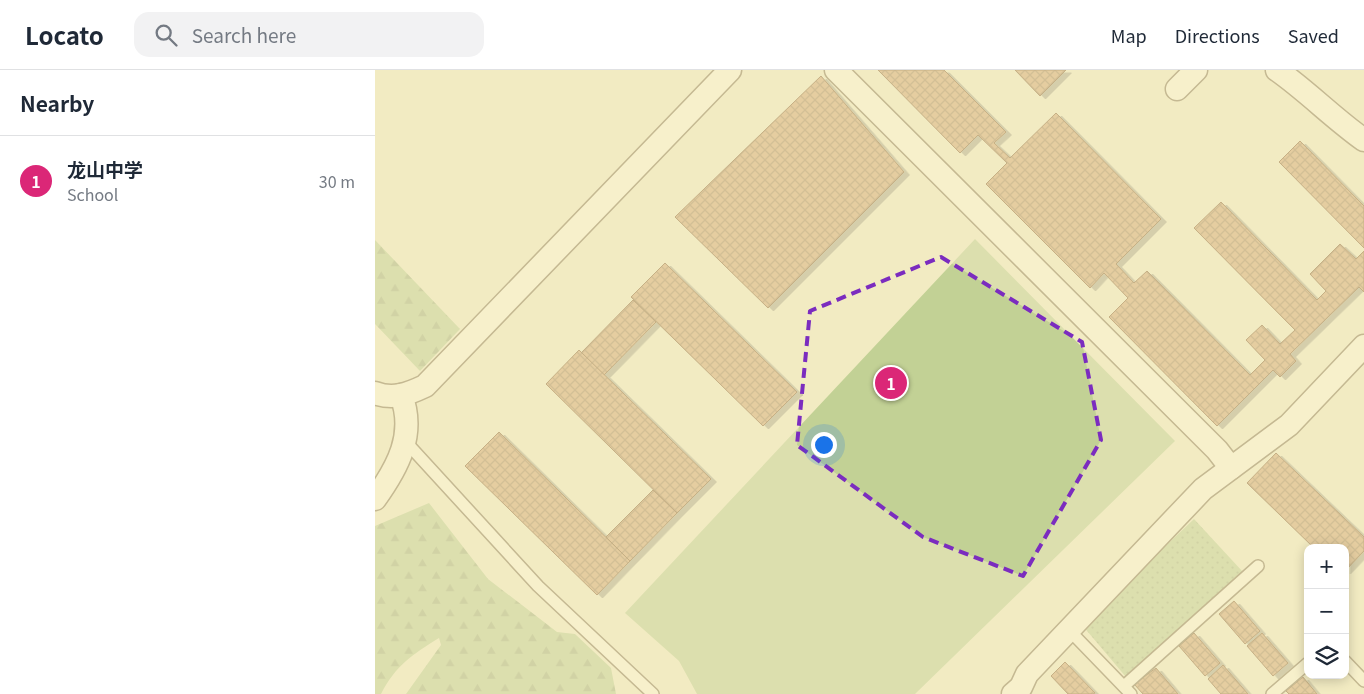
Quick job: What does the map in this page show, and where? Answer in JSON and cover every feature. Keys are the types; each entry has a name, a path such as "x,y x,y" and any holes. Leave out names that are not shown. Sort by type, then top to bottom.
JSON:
{"street":[{"path":"375,393 391,397 425,386 730,70"},
{"path":"836,70 1217,450 1231,468"},
{"path":"1177,89 1196,70"},
{"path":"1277,70 1296,83 1319,105 1364,140"},
{"path":"1022,691 1027,674 1203,489 1289,425 1364,346"},
{"path":"375,498 393,473 406,442 407,416 401,395"}],"lane":[{"path":"406,442 538,586 653,694"},
{"path":"1069,630 1128,690 1258,566"},
{"path":"1349,665 1364,680"},
{"path":"1272,694 1304,666"}],"highlighted area":[{"path":"941,257 1082,342 1101,440 1023,576 923,537 797,445 810,311"}],"green space":[{"path":"975,239 1175,441 915,694 697,694 679,661 625,613"},
{"path":"375,240 460,329 420,371 375,324"},
{"path":"429,503 488,579 557,632 575,634 611,668 616,694 406,694 441,645 439,638 399,668 381,694 375,694 375,526"},
{"path":"1194,519 1243,572 1126,677 1082,625"}],"building":[{"path":"878,70 944,70 1006,132 994,143 1010,158 1056,113 1161,219 1116,264 1134,283 1147,271 1250,375 1265,360 1246,340 1262,325 1280,344 1295,330 1194,228 1221,202 1317,300 1326,291 1310,274 1340,244 1356,259 1364,251 1364,292 1359,287 1290,354 1296,361 1280,377 1273,370 1217,426 1109,317 1128,298 1104,273 1090,288 986,184 1007,163 978,135 960,153"},
{"path":"1015,70 1066,70 1040,96"},
{"path":"821,76 904,172 768,308 675,217"},
{"path":"1300,141 1364,206 1364,248 1279,162"},
{"path":"665,263 797,392 763,426 631,297"},
{"path":"633,300 656,322 604,375 581,353"},
{"path":"579,350 711,479 677,513 546,384"},
{"path":"499,432 630,561 597,595 465,466"},
{"path":"1276,453 1364,537 1364,551 1349,567 1349,544 1310,544 1247,483"},
{"path":"653,490 677,513 630,561 606,537"},
{"path":"1234,601 1260,631 1245,644 1219,614"},
{"path":"1194,633 1220,663 1205,676 1179,646"},
{"path":"1262,633 1288,663 1273,676 1247,646"},
{"path":"1065,662 1095,693 1068,694 1051,676"},
{"path":"1223,665 1248,694 1221,694 1208,679"},
{"path":"1156,668 1178,694 1143,694 1134,684"},
{"path":"1303,677 1317,694 1289,694 1286,691"}],"place":[{"name":"龙山中学","path":"891,383"}]}
